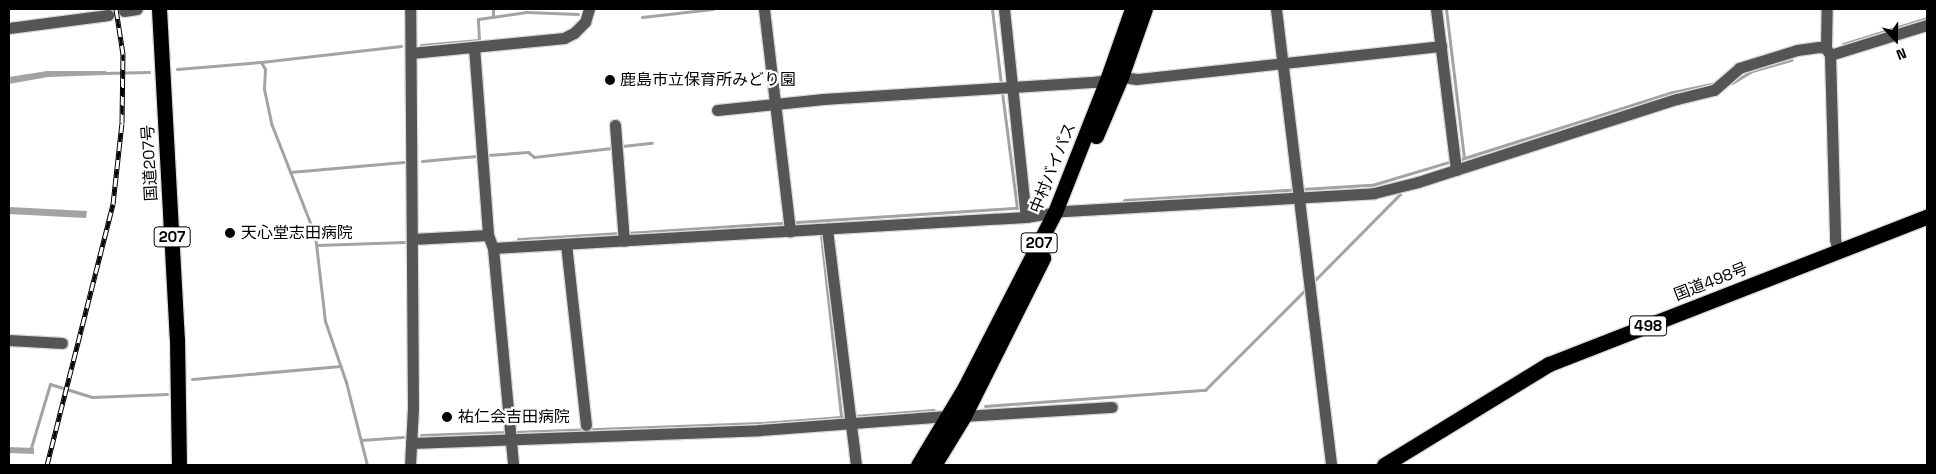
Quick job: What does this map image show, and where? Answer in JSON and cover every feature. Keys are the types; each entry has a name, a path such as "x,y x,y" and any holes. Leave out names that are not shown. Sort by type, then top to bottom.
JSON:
{"highway":[{"name":"国道207号","path":"159,9 177,339 179,465"},
{"name":"中村バイパス","path":"1114,78 1132,9"},
{"name":"中村バイパス","path":"934,465 964,416 1060,211 1114,78 1145,9"},
{"name":"中村バイパス","path":"918,465 948,416 1060,211"},
{"name":"国道498号","path":"1384,465 1549,364 1927,217"}],"street":[{"path":"124,11 137,9"},
{"path":"410,9 412,239 410,465"},
{"path":"411,53 564,38 574,33 585,22 589,9"},
{"path":"764,9 790,231"},
{"path":"1004,9 1026,217"},
{"path":"1276,9 1331,465"},
{"path":"1436,9 1456,170"},
{"path":"1827,9 1835,239 1838,252"},
{"path":"9,28 108,15"},
{"path":"492,248 1026,217 1060,211 1374,193 1456,170 1677,99 1714,90 1739,68 1797,50 1828,52 1927,25"},
{"path":"717,110 824,99 1012,87 1114,78 1137,79 1440,46"},
{"path":"474,47 488,235 492,248 513,465"},
{"path":"615,126 624,241"},
{"path":"827,229 856,465"},
{"path":"412,239 488,235"},
{"path":"566,244 586,425"},
{"path":"9,340 62,343"},
{"path":"964,416 1112,407"},
{"path":"411,443 510,434 760,430 948,416"}],"shaded area":[{"path":"47,71 106,71 106,75 48,77 9,84 9,77"},
{"path":"9,207 87,211 86,218 9,214"},
{"path":"9,447 34,448 34,454 9,453"}],"waterway":[{"path":"493,9 493,17"},
{"path":"642,17 713,9"},
{"path":"992,9 1001,85"},
{"path":"1446,9 1464,158"},
{"path":"421,45 479,40 478,19 526,12 578,14"},
{"path":"1843,44 1927,18"},
{"path":"177,69 261,62 401,46"},
{"path":"1732,83 1752,71 1791,60"},
{"path":"261,62 265,69 264,89 271,123 315,235 325,321 346,382 367,465"},
{"path":"104,73 149,72"},
{"path":"1458,160 1673,92 1712,84"},
{"path":"626,233 1017,208 1002,92"},
{"path":"622,146 652,143"},
{"path":"488,155 528,152 534,157 611,148"},
{"path":"422,161 476,156"},
{"path":"1124,200 1372,185 1452,161"},
{"path":"290,172 404,162"},
{"path":"1312,283 1400,194"},
{"path":"518,239 620,233"},
{"path":"821,235 841,417"},
{"path":"317,245 405,242"},
{"path":"985,406 1205,390 1306,289"},
{"path":"192,379 340,366"},
{"path":"30,451 50,384 92,397 167,394"},
{"path":"513,432 760,423 934,410"},
{"path":"421,435 506,432"},
{"path":"361,440 403,437"}],"railway":[{"path":"47,465 113,204 122,123 123,54 116,9"}],"place":[{"name":"鹿島市立保育所みどり園","path":"610,80"},
{"name":"天心堂志田病院","path":"230,233"},
{"name":"祐仁会吉田病院","path":"447,417"}]}
